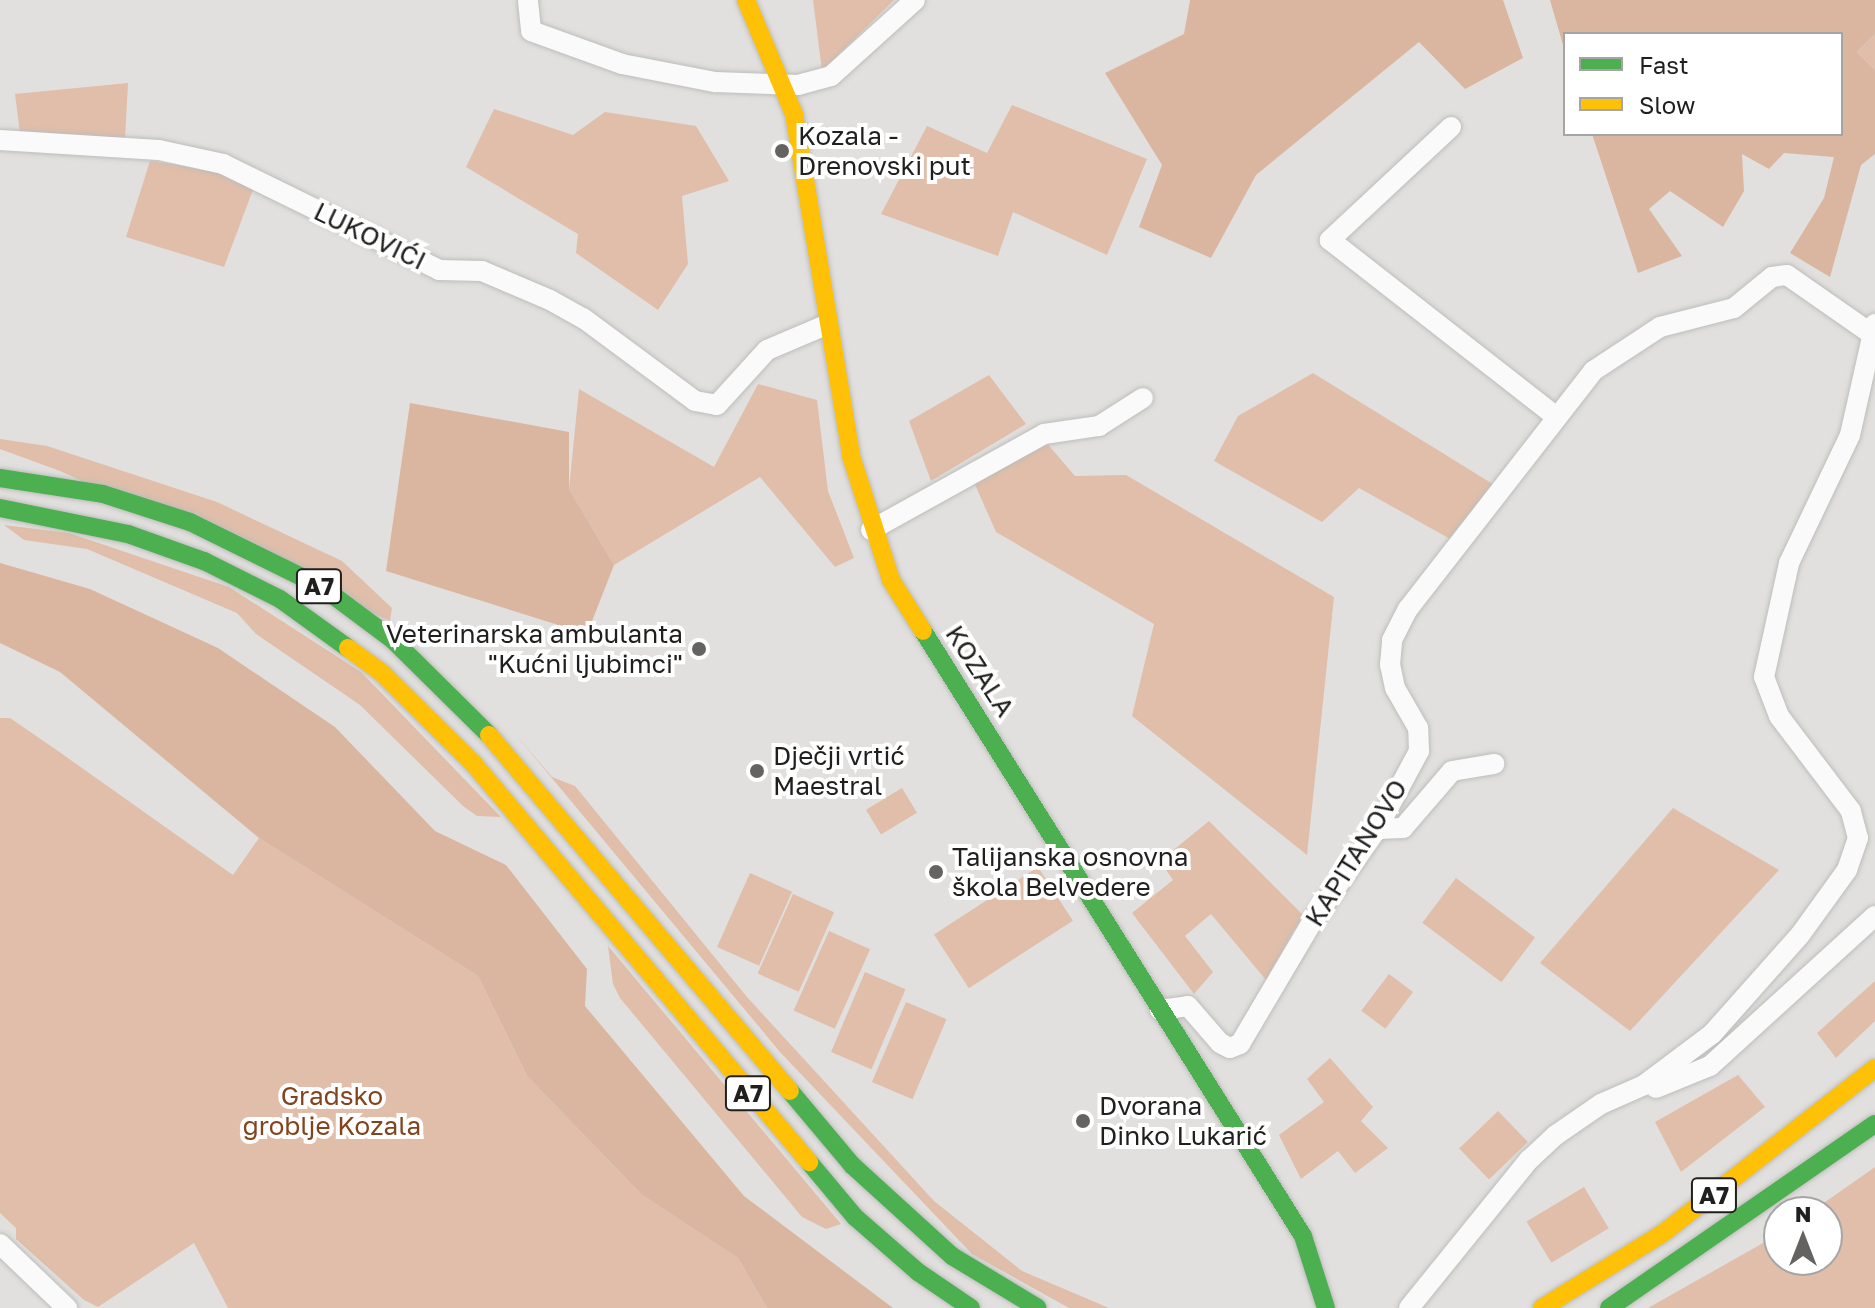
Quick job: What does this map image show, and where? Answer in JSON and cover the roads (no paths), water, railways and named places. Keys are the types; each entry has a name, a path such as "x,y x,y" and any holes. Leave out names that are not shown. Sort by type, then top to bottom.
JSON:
{"main road":[{"name":"KOZALA","path":"747,1 784,82 801,153 826,325 871,530 891,580 1303,1236 1325,1299"},
{"name":"A7","path":"0,478 103,494 190,522 322,587 393,640 506,751 852,1165 952,1256 1038,1308"},
{"name":"A7","path":"0,508 114,530 204,561 280,599 371,664 466,755 855,1217 918,1272 971,1308"},
{"name":"A7","path":"1542,1308 1662,1234 1875,1068"},
{"name":"A7","path":"1609,1308 1875,1124"}],"street":[{"path":"528,1 531,31 622,64 715,82 812,84 831,76 915,0"},
{"path":"1451,127 1330,240 1554,415"},
{"name":"LUKOVIĆI","path":"0,140 159,150 223,164 439,270 482,271 550,300 583,318 695,401 717,405 767,350 826,325"},
{"name":"KAPITANOVO","path":"1160,1010 1188,1006 1220,1043 1230,1048 1240,1044 1314,919 1377,829 1419,751 1418,728 1395,688 1390,665 1392,640 1408,609 1519,470 1554,415 1593,371 1660,327 1734,308 1772,277 1787,275 1799,280 1873,329"},
{"path":"1409,1308 1529,1160 1601,1104 1644,1085 1712,1034 1800,935 1854,854 1858,838 1851,811 1784,725 1764,677 1789,563 1850,435 1873,329"},
{"path":"871,530 1044,434 1099,426 1143,398"},
{"path":"1377,829 1403,828 1452,771 1494,764"},
{"path":"1644,1085 1657,1088 1710,1066 1875,916"},
{"path":"0,1244 67,1308"},
{"path":"1325,1299 1344,1308"}],"place":[{"name":"Kozala - Drenovski put","path":"782,151"},
{"name":"Veterinarska ambulanta \"Kućni ljubimci\"","path":"699,649"},
{"name":"Dječji vrtić Maestral","path":"757,771"},
{"name":"Talijanska osnovna škola Belvedere","path":"936,872"},
{"name":"Dvorana Dinko Lukarić","path":"1083,1121"}],"park label":[{"name":"Gradsko groblje Kozala","path":"332,1111"}]}
